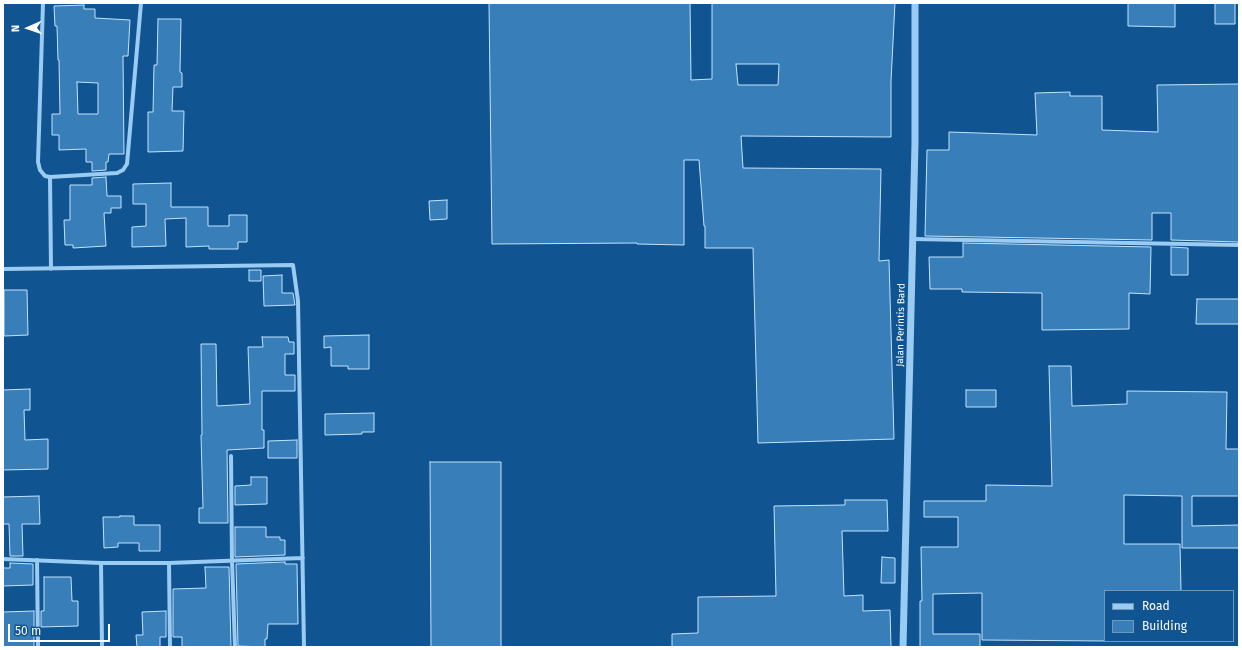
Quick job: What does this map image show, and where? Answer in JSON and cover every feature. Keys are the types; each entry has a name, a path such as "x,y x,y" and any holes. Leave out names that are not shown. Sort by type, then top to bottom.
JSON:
{"street":[{"path":"43,3 38,162 40,170 45,176 50,177 117,173 123,170 126,164 141,3"},
{"name":"Jalan Perintis Bard","path":"904,647 915,143 915,3"},
{"path":"50,177 51,269"},
{"path":"913,239 1239,245"},
{"path":"3,269 293,265 298,300 304,647"},
{"path":"231,456 235,647"},
{"path":"3,559 101,563 169,563 303,558"},
{"path":"36,560 38,647"},
{"path":"101,563 102,647"},
{"path":"169,563 170,647"}],"building":[{"path":"489,3 690,3 691,80 712,79 712,3 895,3 891,81 891,137 741,136 743,168 881,169 879,261 889,260 894,439 758,443 753,248 705,248 705,226 699,160 684,160 684,245 637,243 492,244","holes":["736,64 779,64 778,85 738,85"]},
{"path":"1128,3 1175,3 1175,27 1128,26"},
{"path":"1215,3 1235,3 1235,24 1215,24"},
{"path":"84,5 84,9 95,9 95,18 130,20 128,56 123,56 124,154 109,154 108,162 106,162 106,170 92,171 92,162 86,162 86,149 59,150 59,135 52,135 52,114 60,114 59,60 54,6","holes":["77,82 98,83 98,114 78,114"]},
{"path":"158,19 181,19 180,72 182,73 182,87 173,87 172,111 184,111 183,151 148,152 148,112 153,112 154,65 157,65"},
{"path":"1239,84 1239,242 1171,240 1171,213 1152,213 1152,240 925,236 927,150 949,150 949,132 1037,135 1035,93 1070,92 1070,96 1102,96 1102,130 1158,132 1157,85"},
{"path":"106,177 107,196 121,196 121,208 111,208 111,213 104,213 106,246 73,248 73,245 65,245 64,220 70,220 70,185 92,185 92,178"},
{"path":"171,183 171,207 208,207 208,226 229,226 229,215 247,215 247,242 238,242 238,249 209,249 209,246 186,247 186,218 165,219 166,246 132,247 132,227 146,226 146,204 133,204 133,184"},
{"path":"447,200 447,219 430,220 429,201"},
{"path":"963,243 1151,247 1150,294 1129,293 1129,329 1042,330 1042,293 962,292 962,289 930,289 929,257 963,257"},
{"path":"1171,247 1188,248 1188,275 1171,275"},
{"path":"249,270 261,270 261,281 249,281"},
{"path":"282,275 282,293 293,293 295,305 264,306 263,276"},
{"path":"4,290 27,290 28,335 4,336"},
{"path":"1197,299 1239,299 1239,324 1196,324"},
{"path":"369,335 369,369 348,369 348,366 331,366 331,347 324,348 324,336"},
{"path":"262,337 288,337 289,342 294,342 294,354 285,354 285,375 295,375 295,391 262,391 262,430 264,430 264,448 227,450 228,523 199,523 199,508 203,508 201,344 216,344 217,406 250,404 248,347 263,347"},
{"path":"1049,366 1071,366 1072,406 1127,404 1127,391 1227,392 1226,449 1239,449 1239,496 1192,496 1192,526 1239,525 1239,548 1182,548 1182,496 1124,495 1124,544 1180,544 1181,590 1104,590 1104,641 982,640 982,593 933,594 933,634 980,634 980,647 920,647 920,601 922,601 921,547 958,547 958,517 924,517 924,501 986,501 986,485 1052,486"},
{"path":"30,389 30,410 24,410 25,440 48,439 48,469 3,470 3,390"},
{"path":"966,390 996,390 996,407 966,407"},
{"path":"374,413 374,432 362,432 362,434 325,435 325,414"},
{"path":"297,440 297,458 268,458 268,441"},
{"path":"430,462 501,462 501,647 431,647"},
{"path":"251,477 267,477 267,504 235,505 235,486 251,485"},
{"path":"39,496 40,524 22,524 23,556 10,556 9,524 3,524 3,497"},
{"path":"845,500 887,500 888,531 842,531 844,596 863,595 863,611 890,610 891,647 672,647 672,634 698,633 698,597 776,596 774,506 845,505"},
{"path":"134,516 134,525 160,525 160,551 139,551 139,543 118,543 118,547 104,548 103,517"},
{"path":"235,527 266,527 266,537 280,537 280,540 285,540 285,555 235,557"},
{"path":"882,557 895,558 895,583 881,583"},
{"path":"285,562 285,564 297,564 298,624 268,624 265,647 238,646 236,564"},
{"path":"10,563 33,564 33,585 3,586 3,568 10,568"},
{"path":"205,567 229,567 231,647 182,647 182,637 173,637 173,589 206,588"},
{"path":"44,577 71,577 72,601 78,601 78,626 41,627 41,611 44,611"},
{"path":"34,611 34,647 3,647 3,612"},
{"path":"166,611 166,637 160,637 160,647 137,647 136,635 143,635 142,612"}]}
